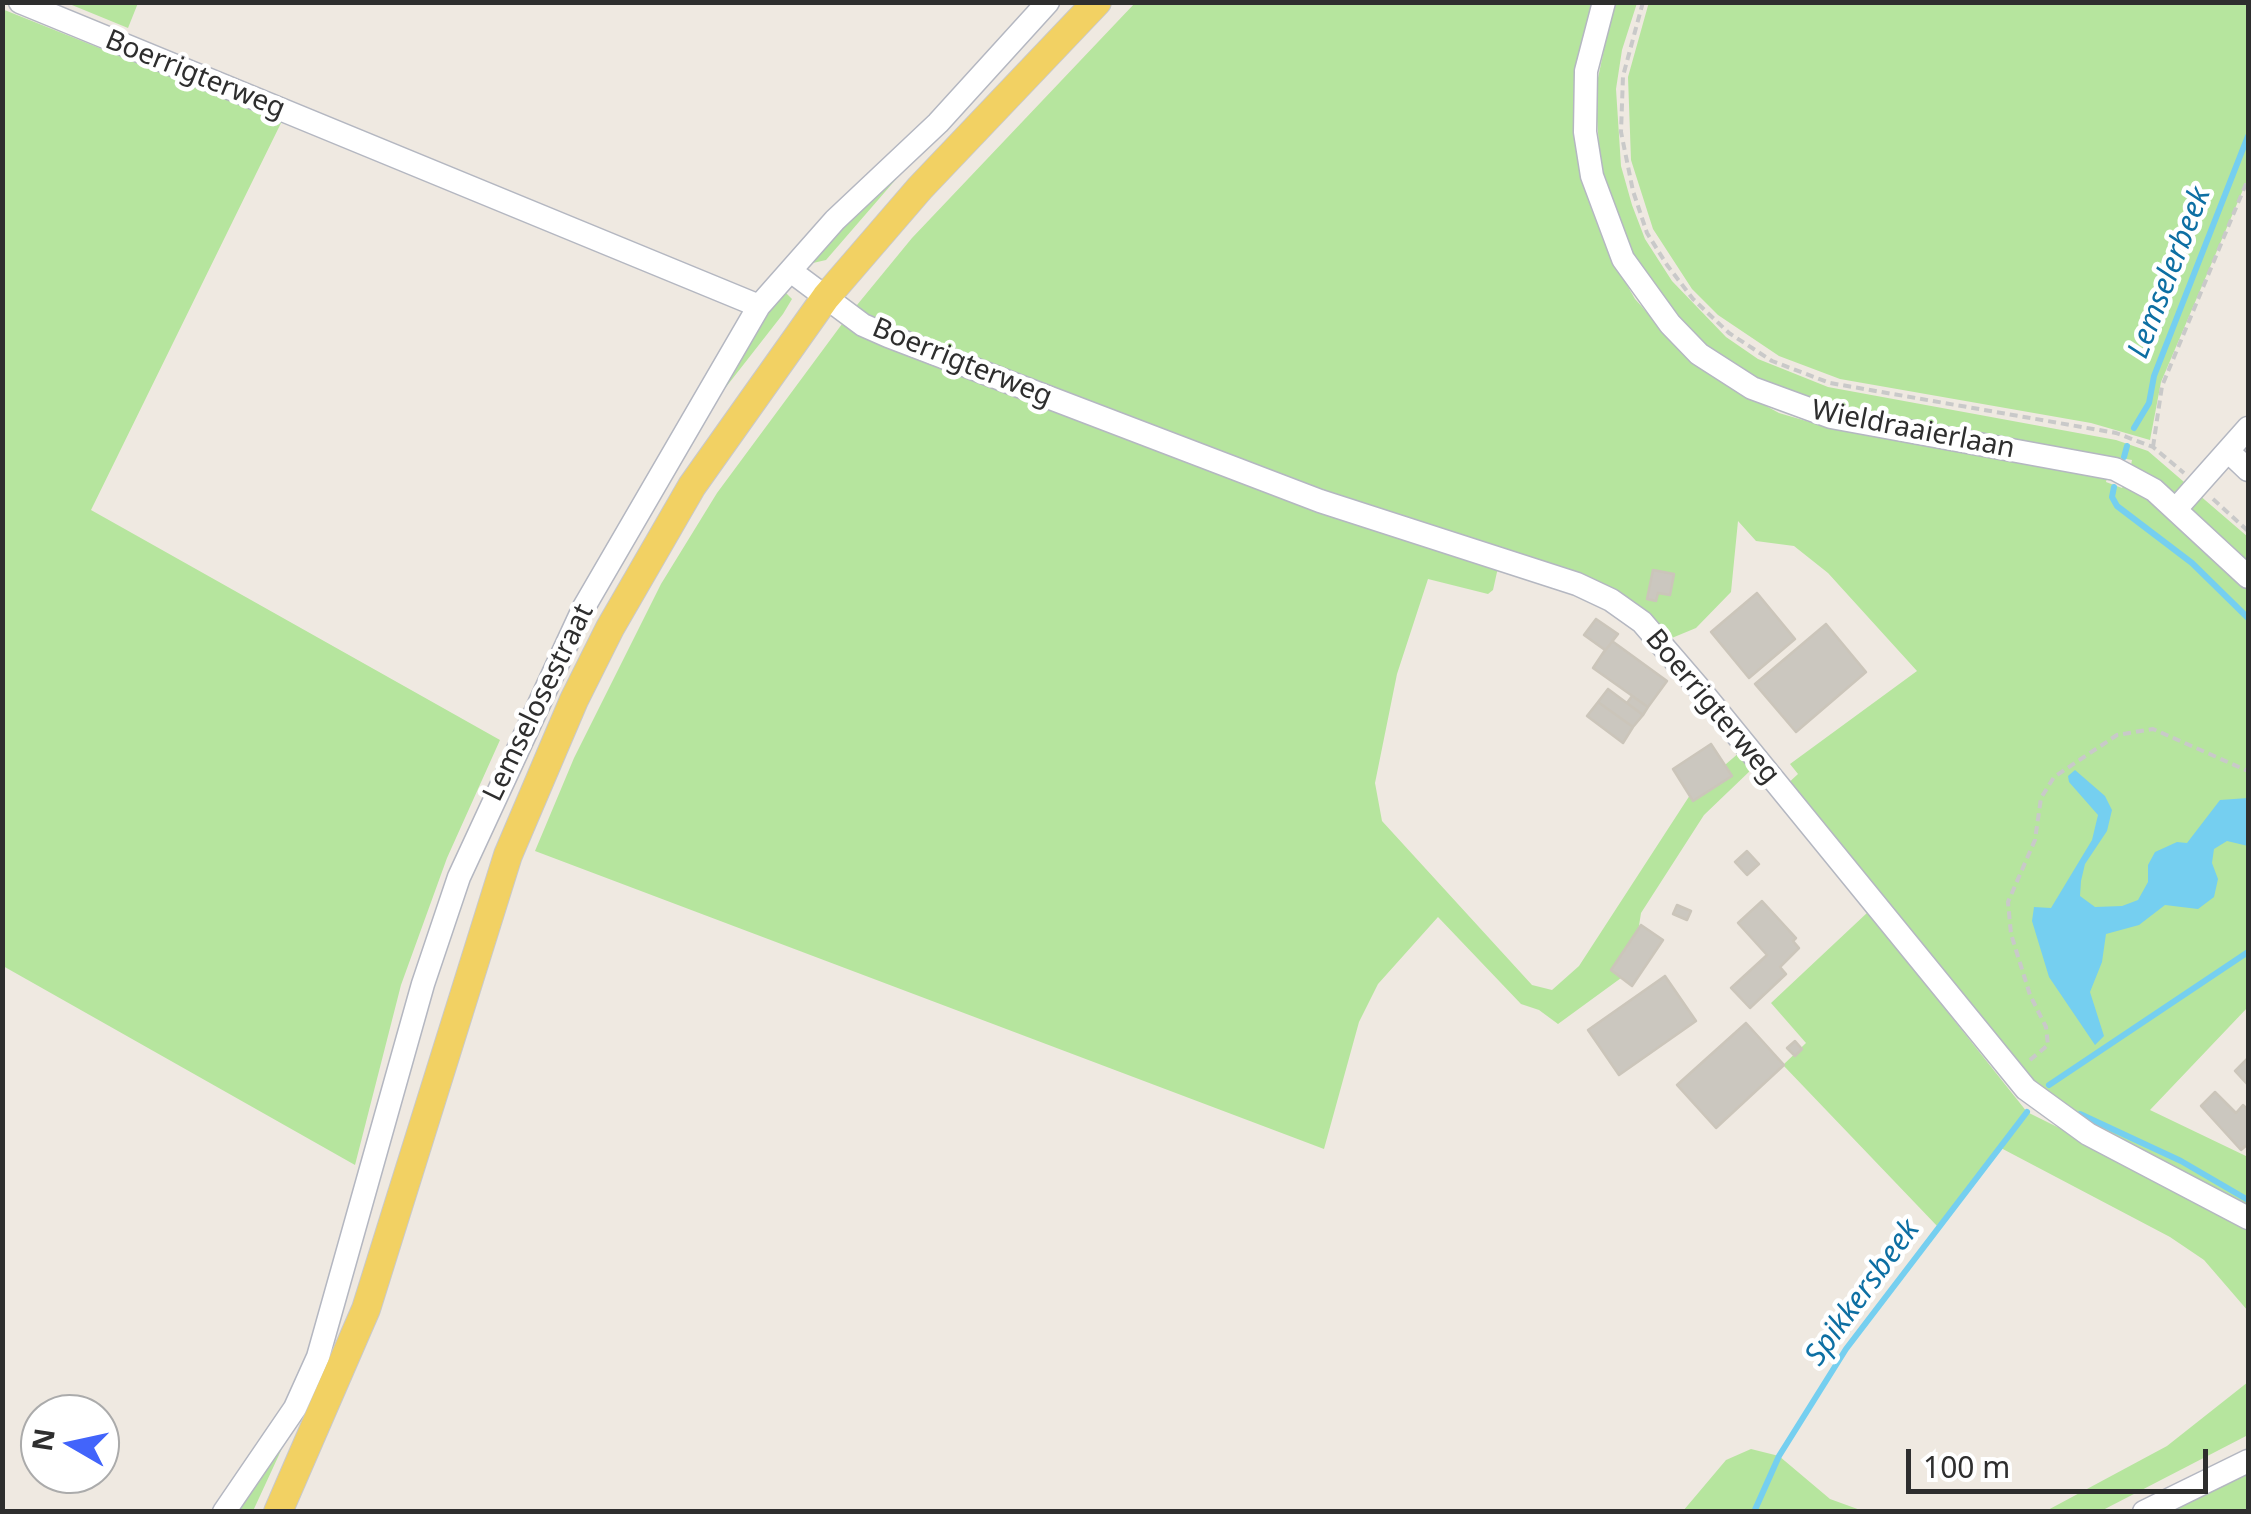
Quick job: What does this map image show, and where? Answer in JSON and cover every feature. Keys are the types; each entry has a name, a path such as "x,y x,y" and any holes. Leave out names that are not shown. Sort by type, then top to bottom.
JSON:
{"main road":[{"path":"278,1512 366,1308 480,932 574,700 692,486 826,297 920,188 1098,2"}],"street":[{"name":"Boerrigterweg","path":"20,2 759,306"},
{"name":"Lemselosestraat","path":"224,1512 295,1408 318,1357 423,984 459,877 508,764 584,608 759,306 835,220 938,122 1048,2"},
{"name":"Wieldraaierlaan","path":"1604,2 1586,71 1585,132 1592,176 1623,259 1670,324 1699,354 1752,388 1831,417 2115,468 2154,490 2248,576"},
{"name":"Boerrigterweg","path":"792,272 888,336 1320,500 1578,584 1611,600 1642,622 1686,674 2012,1074 2088,1134 2233,1206 2248,1218"},
{"path":"2176,510 2248,428"},
{"path":"2228,452 2248,470"},
{"path":"2144,1512 2248,1461"}],"path":[{"name":"Wieldraaierlaan","path":"1643,2 1623,76 1621,132 1633,192 1647,232 1694,299 1729,333 1772,361 1830,383 2116,433 2153,447 2162,386 2248,179"},
{"path":"2012,1074 2048,1045 2046,1028 2030,996 2011,934 2008,902 2035,840 2041,798 2054,776 2117,735 2153,729 2248,771"}],"green space":[{"path":"138,2 128,28 67,3"},
{"path":"1649,2 2248,3 2248,178 2161,382 2150,440 2091,423 1840,379 1779,356 1718,315 1692,289 1653,229 1631,160 1628,77"},
{"path":"1135,3 1593,3 1578,149 1587,197 1607,250 1635,299 1676,345 1724,383 1779,413 1830,428 2107,478 2106,482 2122,488 2124,484 2150,500 2248,590 2248,1007 2150,1110 2248,1157 2248,1212 2047,1100 1785,786 1798,774 1790,764 1917,671 1828,573 1794,546 1756,541 1738,521 1731,592 1696,628 1667,640 1649,622 857,312 857,305 912,238"},
{"path":"1614,3 1637,3 1622,50 1616,89 1621,166 1632,205 1645,239 1672,281 1726,337 1758,359 1828,387 2116,440 2148,451 2248,537 2248,565 2151,476 2131,465 2132,460 1847,412 1767,386 1704,345 1676,317 1626,246 1601,173 1595,92"},
{"path":"2,9 282,121 91,510 500,740 447,858 401,985 355,1165 3,966"},
{"path":"930,140 826,260 813,263 811,259"},
{"path":"784,291 792,299 783,314 701,419 750,332"},
{"path":"842,324 1047,404 1499,563 1493,590 1488,594 1428,579 1397,674 1375,783 1382,821 1532,985 1552,990 1579,966 1690,795 1740,752 1753,768 1704,815 1641,913 1632,970 1558,1024 1539,1010 1521,1004 1438,917 1378,984 1359,1022 1324,1149 535,851 574,758 661,584 717,493"},
{"path":"1868,912 2027,1112 2231,1213 2248,1230 2248,1311 2204,1260 2170,1237 1999,1147 1938,1227 1783,1065 1806,1043 1771,1003"},
{"path":"2248,1382 2248,1435 2101,1511 2046,1511 2167,1446"},
{"path":"303,1403 253,1511 231,1512"},
{"path":"1751,1449 1779,1456 1830,1499 1863,1511 1683,1511 1726,1460"},
{"path":"2248,1468 2248,1511 2162,1512"}],"water":[{"path":"2075,770 2105,796 2112,810 2107,831 2085,864 2081,881 2080,896 2095,907 2122,906 2138,900 2148,882 2148,865 2155,852 2177,842 2187,843 2220,800 2248,798 2248,846 2227,841 2214,849 2212,863 2218,879 2214,897 2198,909 2165,905 2139,925 2106,934 2102,962 2090,992 2104,1036 2095,1045 2049,977 2032,921 2034,907 2051,908 2092,840 2098,815 2069,782 2068,776"}],"building":[{"path":"1653,570 1674,574 1670,595 1658,593 1656,601 1647,599"},
{"path":"1757,593 1795,639 1749,678 1711,632"},
{"path":"1596,619 1618,634 1601,656 1605,650 1584,635"},
{"path":"1826,624 1866,672 1796,732 1755,684"},
{"path":"1612,641 1667,681 1648,707 1593,668"},
{"path":"1608,689 1643,715 1633,727 1598,702"},
{"path":"1632,696 1648,707 1643,715 1627,703"},
{"path":"1598,702 1633,727 1623,743 1587,716"},
{"path":"1711,744 1732,776 1693,801 1673,769"},
{"path":"1747,851 1759,864 1747,875 1735,862"},
{"path":"1762,901 1796,938 1793,941 1799,948 1780,967 1786,974 1750,1008 1731,988 1767,955 1738,923"},
{"path":"1677,905 1691,911 1687,920 1673,914"},
{"path":"1641,925 1663,940 1632,986 1611,970"},
{"path":"1665,976 1696,1021 1619,1075 1588,1030"},
{"path":"1746,1023 1784,1065 1716,1128 1677,1085"},
{"path":"1795,1041 1802,1049 1795,1056 1787,1048"},
{"path":"2248,1058 2248,1085 2235,1071"},
{"path":"2215,1092 2236,1113 2243,1105 2248,1110 2248,1144 2241,1150 2201,1106"}],"waterway":[{"name":"Lemselerbeek","path":"2134,428 2149,403 2154,376 2248,136"},
{"name":"Lemselerbeek","path":"2124,457 2127,446"},
{"name":"Lemselerbeek","path":"2114,487 2112,497 2117,506 2192,563 2248,618"},
{"name":"Spikkersbeek","path":"2049,1085 2248,952"},
{"name":"Spikkersbeek","path":"1754,1512 1779,1456 1846,1349 2027,1112"},
{"path":"2080,1114 2181,1161 2248,1200"}]}
